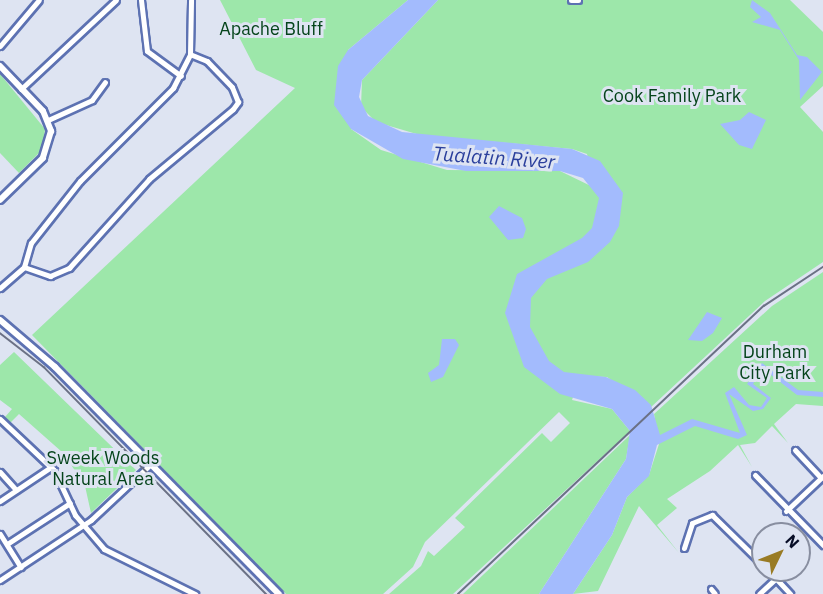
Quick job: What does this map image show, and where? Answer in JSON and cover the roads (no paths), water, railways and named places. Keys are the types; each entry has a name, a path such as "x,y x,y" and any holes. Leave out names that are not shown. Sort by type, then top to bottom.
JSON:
{"main road":[{"path":"0,66 48,120 51,138 45,154 0,200"},
{"path":"0,321 44,355 279,594"}],"street":[{"path":"0,46 39,0"},
{"path":"21,89 116,0"},
{"path":"141,0 147,51 181,76"},
{"path":"0,288 24,267 31,243 68,195 181,76 190,54 191,0"},
{"path":"571,0 578,0"},
{"path":"24,267 50,276 69,268 149,179 233,109 238,102 232,87 207,61 190,54"},
{"path":"48,120 92,100 105,82"},
{"path":"0,419 51,467 83,525 109,553 195,594"},
{"path":"786,512 822,477 795,450"},
{"path":"0,580 83,525 152,463"},
{"path":"0,501 51,467"},
{"path":"0,472 16,490"},
{"path":"755,475 786,512 823,545"},
{"path":"7,544 70,503"},
{"path":"684,548 692,523 712,515 751,553"},
{"path":"0,534 21,567"},
{"path":"759,594 772,582"},
{"path":"780,582 790,594"}],"water":[{"name":"Tualatin River","path":"408,0 438,0 362,80 359,97 368,116 402,132 572,149 600,161 623,193 619,226 610,242 588,262 547,279 531,298 530,327 549,361 564,372 606,377 635,390 651,405 660,435 692,419 740,433 725,393 734,387 749,405 761,407 767,398 747,384 762,363 798,390 823,392 823,397 797,395 762,368 753,384 771,398 763,409 753,411 729,394 747,435 738,439 695,426 657,445 649,476 627,497 612,535 573,594 539,594 626,459 630,431 612,409 560,394 524,367 505,313 517,274 582,238 592,228 599,198 583,178 560,171 466,171 403,159 351,129 334,105 338,66 348,50"},
{"path":"752,0 770,13 797,55 807,57 822,72 800,100 799,60 780,30 752,22 761,17 750,7"},
{"path":"749,112 766,120 752,149 739,145 720,124 740,120"},
{"path":"499,206 522,218 526,229 523,238 508,240 489,217"},
{"path":"707,312 722,318 713,333 702,341 688,340"},
{"path":"442,339 455,339 459,345 443,377 431,382 428,373 439,365"}],"railway":[{"path":"458,594 764,306 823,267"},
{"path":"0,333 44,367 266,594"}],"park label":[{"name":"Apache Bluff","path":"271,29"},
{"name":"Cook Family Park","path":"672,96"},
{"name":"Durham City Park","path":"775,364"},
{"name":"Sweek Woods Natural Area","path":"103,469"}]}
